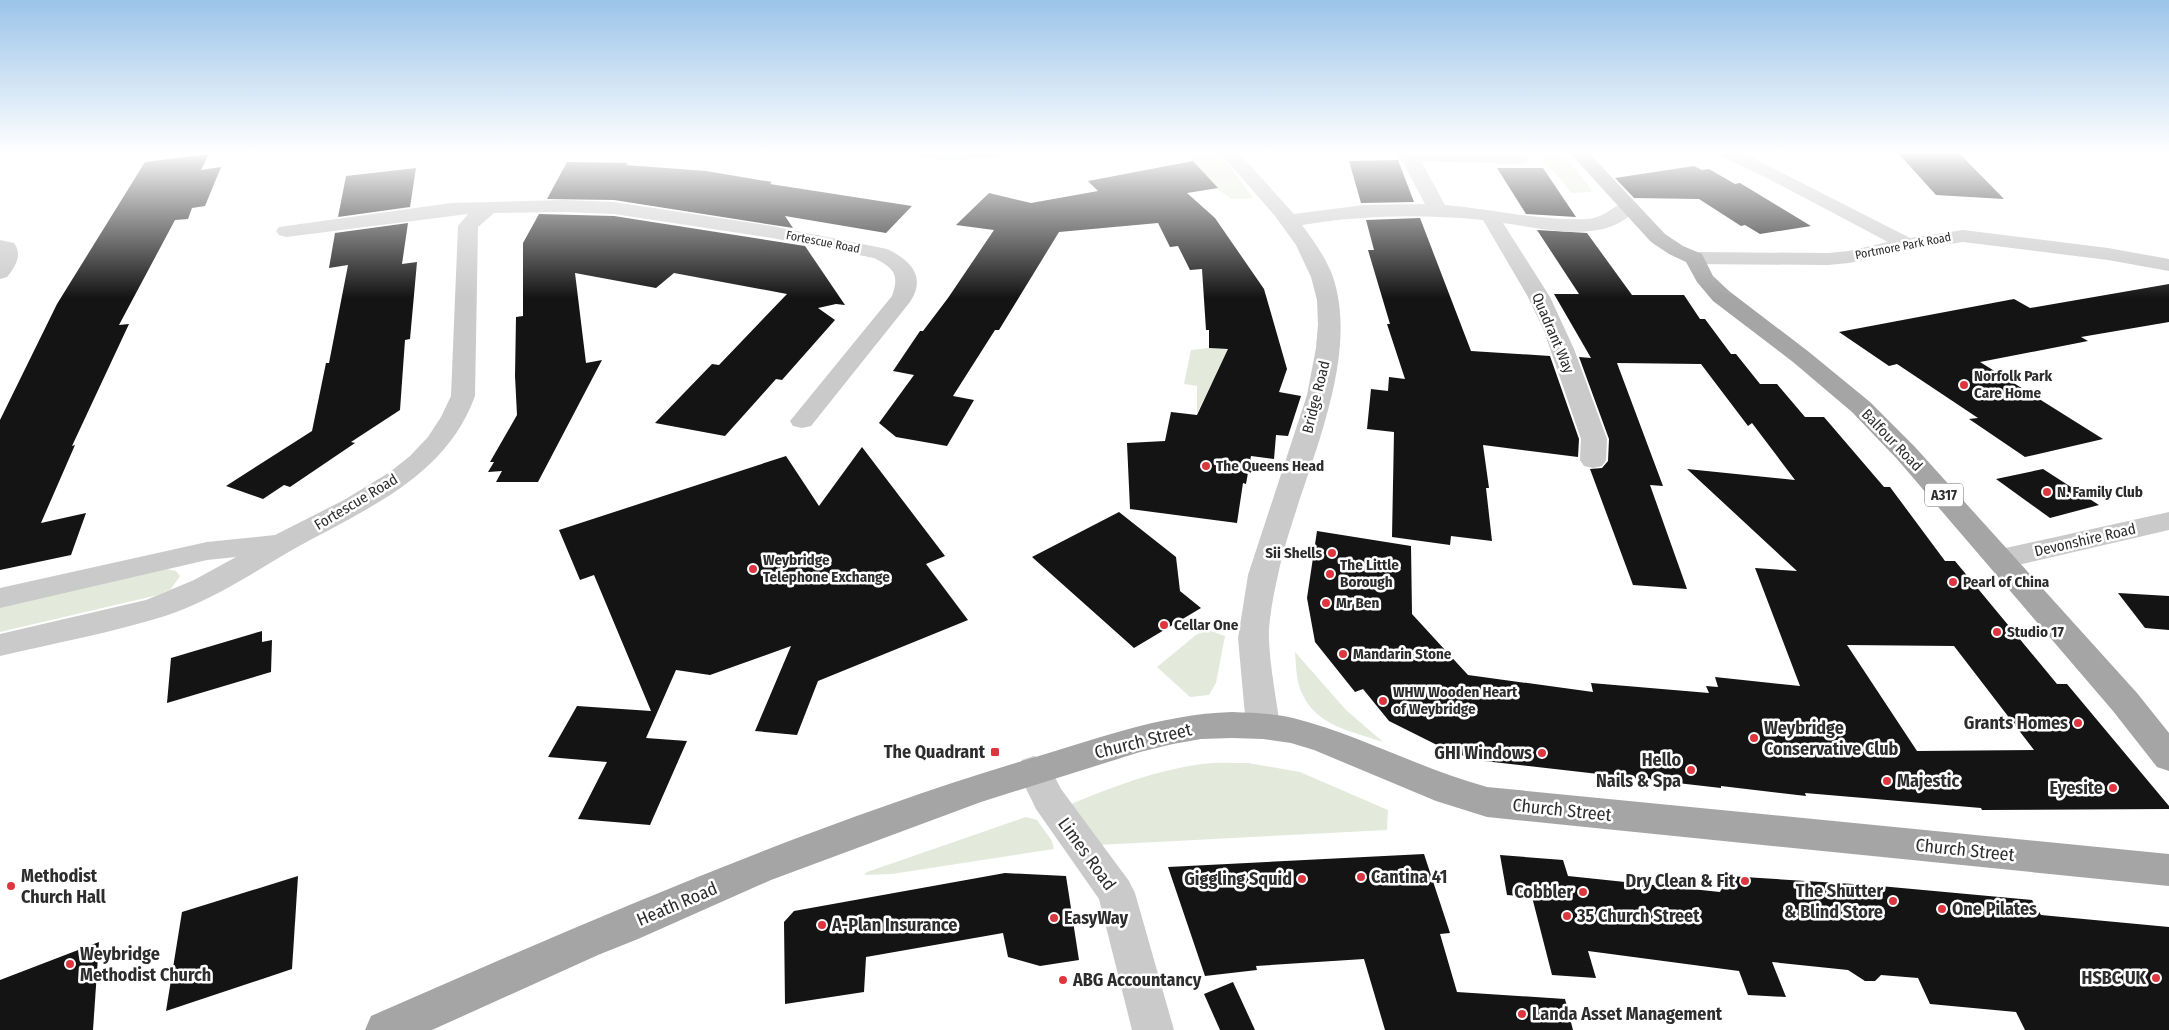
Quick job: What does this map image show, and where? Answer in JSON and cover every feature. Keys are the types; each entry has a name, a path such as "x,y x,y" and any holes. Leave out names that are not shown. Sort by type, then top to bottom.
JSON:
{"main road":[{"path":"1623,201 1658,238 1676,250 1695,258"},
{"name":"Balfour Road","path":"1695,258 1704,278 1721,296 1802,357 1861,407 1906,452 2126,702 2169,757"},
{"name":"Church Street","path":"974,790 1034,770 1173,731 1201,726 1263,726 1291,730 1324,740 1416,779 1448,791 1487,802 2169,870"},
{"name":"Heath Road","path":"386,1030 584,942 624,927 758,869 974,790"}],"street":[{"name":"Bridge Road","path":"1263,726 1254,638 1257,607 1263,575 1322,378 1330,336 1327,295 1322,276 1310,251 1270,201"},
{"path":"1433,201 1438,210"},
{"path":"1826,201 1907,244"},
{"name":"Fortescue Road","path":"286,231 451,209 564,206 614,208 654,213 772,232 880,253 895,261 905,272 908,284 902,297 802,421"},
{"path":"1288,221 1373,210 1438,210 1560,224 1587,225 1604,223 1620,214 1628,206"},
{"name":"Fortescue Road","path":"0,645 169,602 210,585 284,543 361,503 404,474 431,449 452,420 463,396 468,226 478,215 490,207"},
{"name":"Quadrant Way","path":"1490,215 1552,322 1594,439 1593,460"},
{"name":"Portmore Park Road","path":"1695,258 1828,259 1856,256 1907,244 1963,236 2108,254 2169,265"},
{"path":"0,246 6,248 8,259 0,273"},
{"name":"Devonshire Road","path":"2001,559 2169,521"},
{"name":"Fortescue Road","path":"0,598 207,551 284,543"},
{"name":"Limes Road","path":"1034,770 1048,799 1116,893 1152,1030"}],"green space":[{"path":"1209,348 1258,351 1212,383 1197,413 1197,386 1184,384 1191,350"},
{"path":"167,569 176,571 180,576 171,589 158,595 0,632 0,607"},
{"path":"1208,630 1225,636 1216,683 1209,695 1190,697 1157,667 1196,635"},
{"path":"1295,652 1346,710 1383,742 1335,726 1315,712 1307,703 1299,687"},
{"path":"1208,763 1248,763 1300,772 1388,810 1387,830 1098,845 1069,805 1118,786 1168,770"},
{"path":"1026,817 1037,820 1052,841 1054,849 892,874 864,875 867,872"}],"building":[{"path":"121,201 207,201 205,206 192,208 188,219 175,220 119,325 129,324 72,446 75,445 41,523 86,513 71,555 0,570 0,420 57,304"},
{"path":"341,201 411,201 410,207 338,217"},
{"path":"621,201 880,201 912,206 886,233 785,216 793,228"},
{"path":"981,201 1023,201 1031,203 1042,201 1196,201 1215,218 1264,289 1287,369 1279,392 1301,396 1288,436 1276,435 1274,459 1251,456 1246,484 1243,483 1237,523 1130,509 1127,443 1165,441 1171,412 1197,415 1228,349 1209,348 1209,330 1206,330 1202,269 1190,270 1178,246 1170,247 1158,223 1059,232 999,330 995,330 953,396 974,400 947,446 896,437 879,423 914,375 893,371 920,331 923,331 948,298 994,230 956,225"},
{"path":"1360,201 1414,202 1361,203"},
{"path":"1518,201 1565,201 1576,217 1526,214"},
{"path":"1702,201 1770,201 1811,226 1760,234 1745,225 1741,226"},
{"path":"539,214 614,216 805,246 845,305 836,304 818,308 835,320 782,380 776,379 725,436 655,423 712,364 719,365 787,294 674,273 656,288 575,273 586,363 602,360 538,482 496,482 502,471 488,472 494,462 490,462 517,415 515,376 516,317 523,316 523,243"},
{"path":"1420,218 1471,351 1550,356 1579,439 1578,457 1483,445 1489,488 1486,488 1492,541 1451,536 1450,545 1392,537 1394,432 1367,429 1371,389 1388,391 1389,377 1405,379 1387,324 1390,324 1368,250 1374,250 1366,220"},
{"path":"408,223 402,264 417,262 410,339 405,340 400,410 351,442 355,443 290,487 284,485 263,499 226,486 312,431 326,363 329,363 348,265 329,268 335,233"},
{"path":"1537,230 1587,233 1632,295 1684,295 1700,319 1705,319 1731,354 1736,354 1760,384 1777,384 1805,417 1824,417 1884,487 1890,487 1945,561 1955,561 2057,684 2067,684 2169,806 2169,809 1982,810 1981,808 1805,793 1806,796 1721,786 1721,788 1484,761 1453,753 1389,721 1363,689 1355,692 1315,642 1307,598 1317,531 1411,546 1412,614 1468,675 1593,692 1591,683 1709,693 1706,686 1718,687 1715,677 1800,686 1755,568 1797,571 1687,469 1795,480 1752,423 1748,426 1701,364 1617,363 1663,486 1650,485 1687,589 1633,585 1590,469 1602,468 1608,461 1609,439 1579,357 1591,358 1554,294 1579,294","holes":["1847,645 1954,646 2034,750 1917,751"]},
{"name":"Norfolk Park Care Home","path":"2169,284 2169,322 2081,337 2088,341 1980,362 2103,439 2025,457 1969,419 1978,418 1897,364 1889,366 1839,332 2014,299 2030,308"},
{"name":"Weybridge Telephone Exchange","path":"862,447 945,556 926,564 968,620 818,681 797,735 755,731 791,646 710,675 676,670 646,738 687,741 650,825 578,819 607,762 548,757 577,706 651,711 594,575 580,580 559,530 786,456 819,506"},
{"name":"N. Family Club","path":"2043,469 2099,505 2050,518 1996,479"},
{"path":"1119,512 1176,557 1180,591 1201,608 1134,648 1032,557"},
{"path":"2118,593 2169,596 2169,630 2145,628"},
{"path":"262,631 262,642 272,640 271,672 167,703 171,658"},
{"path":"1424,854 1450,933 1440,934 1457,992 1565,999 1573,1030 1385,1030 1364,959 1256,966 1257,970 1205,976 1168,867"},
{"path":"1500,855 1563,860 1568,876 1720,892 1728,876 1869,885 2032,900 2041,915 2169,927 2169,1030 2025,1030 2016,1012 1930,1004 1918,978 1881,975 1875,981 1865,981 1848,970 1772,962 1786,997 1748,995 1739,971 1588,951 1596,978 1552,975 1532,897 1507,895"},
{"path":"1005,873 1066,876 1079,960 1040,966 1008,957 1003,933 866,957 864,992 785,1004 784,922 794,911"},
{"path":"298,876 292,969 166,1011 182,912"},
{"name":"Weybridge Methodist Church","path":"99,942 93,1030 0,1030 0,980"},
{"path":"1233,982 1255,1030 1220,1030 1204,994"}],"place":[{"name":"Norfolk Park Care Home","path":"1964,385"},
{"name":"The Queens Head","path":"1206,466"},
{"name":"N. Family Club","path":"2047,492"},
{"name":"Sii Shells","path":"1332,553"},
{"name":"Weybridge Telephone Exchange","path":"753,569"},
{"name":"The Little Borough","path":"1330,574"},
{"name":"Pearl of China","path":"1953,582"},
{"name":"Mr Ben","path":"1326,603"},
{"name":"Cellar One","path":"1164,625"},
{"name":"Studio 17","path":"1997,632"},
{"name":"Mandarin Stone","path":"1343,654"},
{"name":"WHW Wooden Heart of Weybridge","path":"1383,701"},
{"name":"Grants Homes","path":"2078,723"},
{"name":"Weybridge Conservative Club","path":"1754,738"},
{"name":"The Quadrant","path":"995,752"},
{"name":"GHI Windows","path":"1542,753"},
{"name":"Hello Nails & Spa","path":"1691,770"},
{"name":"Majestic","path":"1887,781"},
{"name":"Eyesite","path":"2113,788"},
{"name":"Cantina 41","path":"1361,877"},
{"name":"Giggling Squid","path":"1302,879"},
{"name":"Dry Clean & Fit","path":"1745,881"},
{"name":"Methodist Church Hall","path":"11,886"},
{"name":"Cobbler","path":"1583,892"},
{"name":"The Shutter & Blind Store","path":"1893,901"},
{"name":"One Pilates","path":"1942,909"},
{"name":"35 Church Street","path":"1567,916"},
{"name":"EasyWay","path":"1054,918"},
{"name":"A-Plan Insurance","path":"822,925"},
{"name":"Weybridge Methodist Church","path":"70,964"},
{"name":"HSBC UK","path":"2156,978"},
{"name":"ABG Accountancy","path":"1063,980"},
{"name":"Landa Asset Management","path":"1522,1014"}]}
